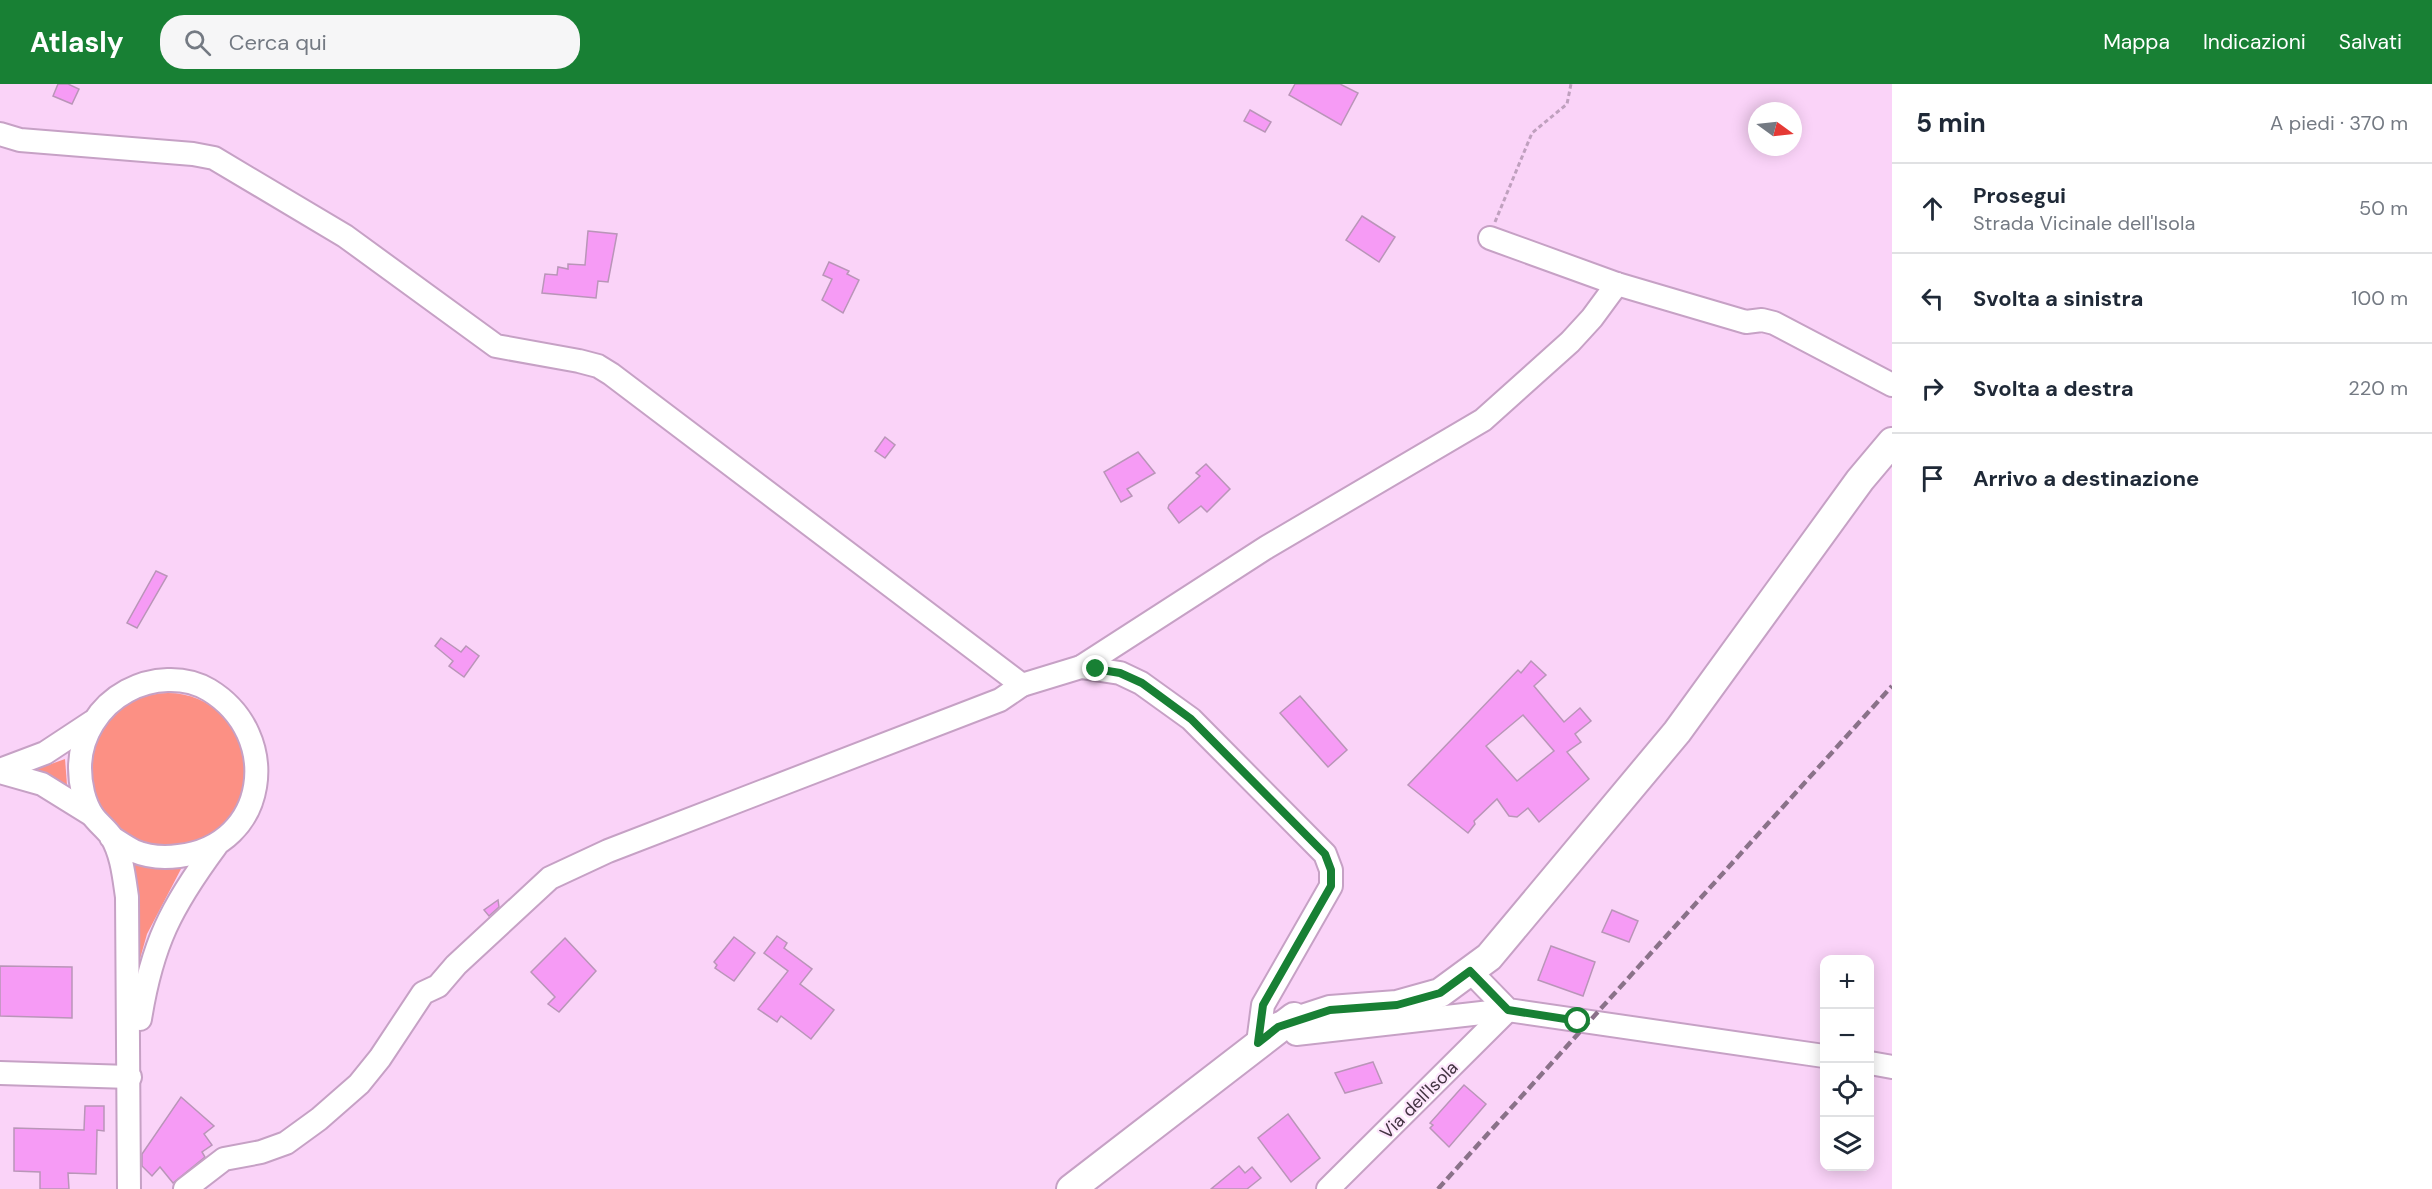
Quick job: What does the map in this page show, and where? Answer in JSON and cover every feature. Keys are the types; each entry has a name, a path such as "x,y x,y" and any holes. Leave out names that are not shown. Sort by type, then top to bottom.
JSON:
{"main road":[{"path":"1073,1189 1277,1035 1330,1010 1397,1005 1440,993 1489,957 1677,732 1860,480 1892,442"}],"street":[{"path":"0,134 20,140 193,154 214,158 345,236 496,346 579,361 598,366 611,374 1022,685"},
{"path":"1490,238 1617,284 1746,322 1762,320 1774,323 1892,385"},
{"path":"185,1189 224,1159 261,1152 286,1143 319,1119 366,1076 423,993 438,986 456,965 550,878 609,850 1000,699 1022,685 1081,667 1267,547 1483,420 1570,342 1592,318 1617,284"},
{"path":"1081,667 1120,673 1131,678 1191,719 1325,854 1331,870 1331,886 1263,1005 1277,1035 1508,1010 1820,1055"},
{"path":"0,771 45,753 93,721 114,698 141,684 171,679 200,685 226,701 246,724 255,747 258,773 253,797 241,820 219,842 184,888 161,933 146,984 130,1077"},
{"path":"92,815 83,792 80,768 83,743 93,721"},
{"path":"0,771 42,784 92,815 111,837 136,852 164,858 192,855 219,842"},
{"path":"111,837 123,867 127,897 129,1189"},
{"path":"1470,971 1508,1010"},
{"name":"Via dell'Isola","path":"1328,1189 1508,1010"},
{"path":"1874,1064 1892,1066"},
{"path":"0,1073 130,1077"}],"path":[{"path":"1490,238 1532,133 1567,104 1571,86 1564,84"}],"shaded area":[{"path":"168,693 183,694 198,699 223,715 239,740 244,755 244,785 239,800 223,825 198,841 183,846 168,847 153,846 138,841 113,825 97,800 92,785 91,770 92,755 97,740 113,715 138,699 153,694"},
{"path":"65,759 67,785 29,772"},
{"path":"133,864 154,869 181,869 147,934 138,966 137,885"}],"building":[{"path":"58,84 68,84 79,89 72,104 53,96"},
{"path":"1295,84 1340,84 1358,93 1341,125 1289,95"},
{"path":"1250,110 1271,122 1265,132 1244,121"},
{"path":"1362,216 1395,237 1379,262 1346,240"},
{"path":"588,231 617,234 608,282 598,281 596,298 542,293 545,274 557,275 558,267 568,269 568,264 585,265"},
{"path":"829,262 849,271 847,274 859,280 843,313 822,300 832,279 823,275"},
{"path":"885,437 895,445 885,458 875,451"},
{"path":"1138,452 1155,473 1127,489 1132,496 1121,502 1104,472"},
{"path":"1206,464 1230,489 1207,512 1201,506 1179,523 1168,508 1169,505 1200,476 1196,473"},
{"path":"156,571 167,576 137,628 127,623"},
{"path":"441,638 461,652 466,646 479,656 464,677 449,666 453,661 435,646"},
{"path":"1531,661 1546,675 1534,686 1564,722 1580,708 1591,721 1575,734 1581,742 1567,752 1589,779 1539,822 1528,808 1517,817 1509,816 1497,799 1474,821 1475,824 1468,833 1408,785 1518,670 1521,673","holes":["1523,715 1554,751 1517,781 1486,746"]},
{"path":"1300,696 1347,750 1328,767 1280,713"},
{"path":"498,900 499,907 489,916 484,910"},
{"path":"1612,910 1638,921 1629,942 1602,932"},
{"path":"777,936 787,943 784,948 812,969 800,984 834,1010 811,1039 781,1016 777,1022 758,1009 788,971 764,953"},
{"path":"734,937 755,953 734,981 715,968 717,965 714,962"},
{"path":"565,938 596,971 559,1012 548,1004 555,997 531,972"},
{"path":"1551,946 1595,962 1583,996 1538,980"},
{"path":"0,966 72,967 72,1018 0,1016"},
{"path":"1373,1062 1382,1083 1345,1093 1335,1073"},
{"path":"1464,1085 1486,1104 1449,1147 1430,1128 1433,1125 1430,1123"},
{"path":"181,1097 214,1126 204,1134 212,1145 202,1152 205,1157 173,1183 160,1167 152,1176 142,1166 142,1154"},
{"path":"85,1106 104,1106 104,1131 97,1130 96,1174 68,1173 69,1189 40,1189 40,1172 14,1171 14,1128 84,1130"},
{"path":"1288,1114 1320,1158 1291,1182 1258,1138"},
{"path":"1239,1166 1245,1173 1252,1167 1261,1178 1247,1189 1211,1189"}],"railway":[{"path":"1438,1189 1892,686"}],"route":[{"path":"1096,669 1120,673 1142,683 1191,719 1325,854 1331,870 1331,886 1263,1005 1258,1043 1278,1027 1330,1010 1397,1005 1440,993 1470,971 1476,980 1508,1010 1578,1021"}]}
